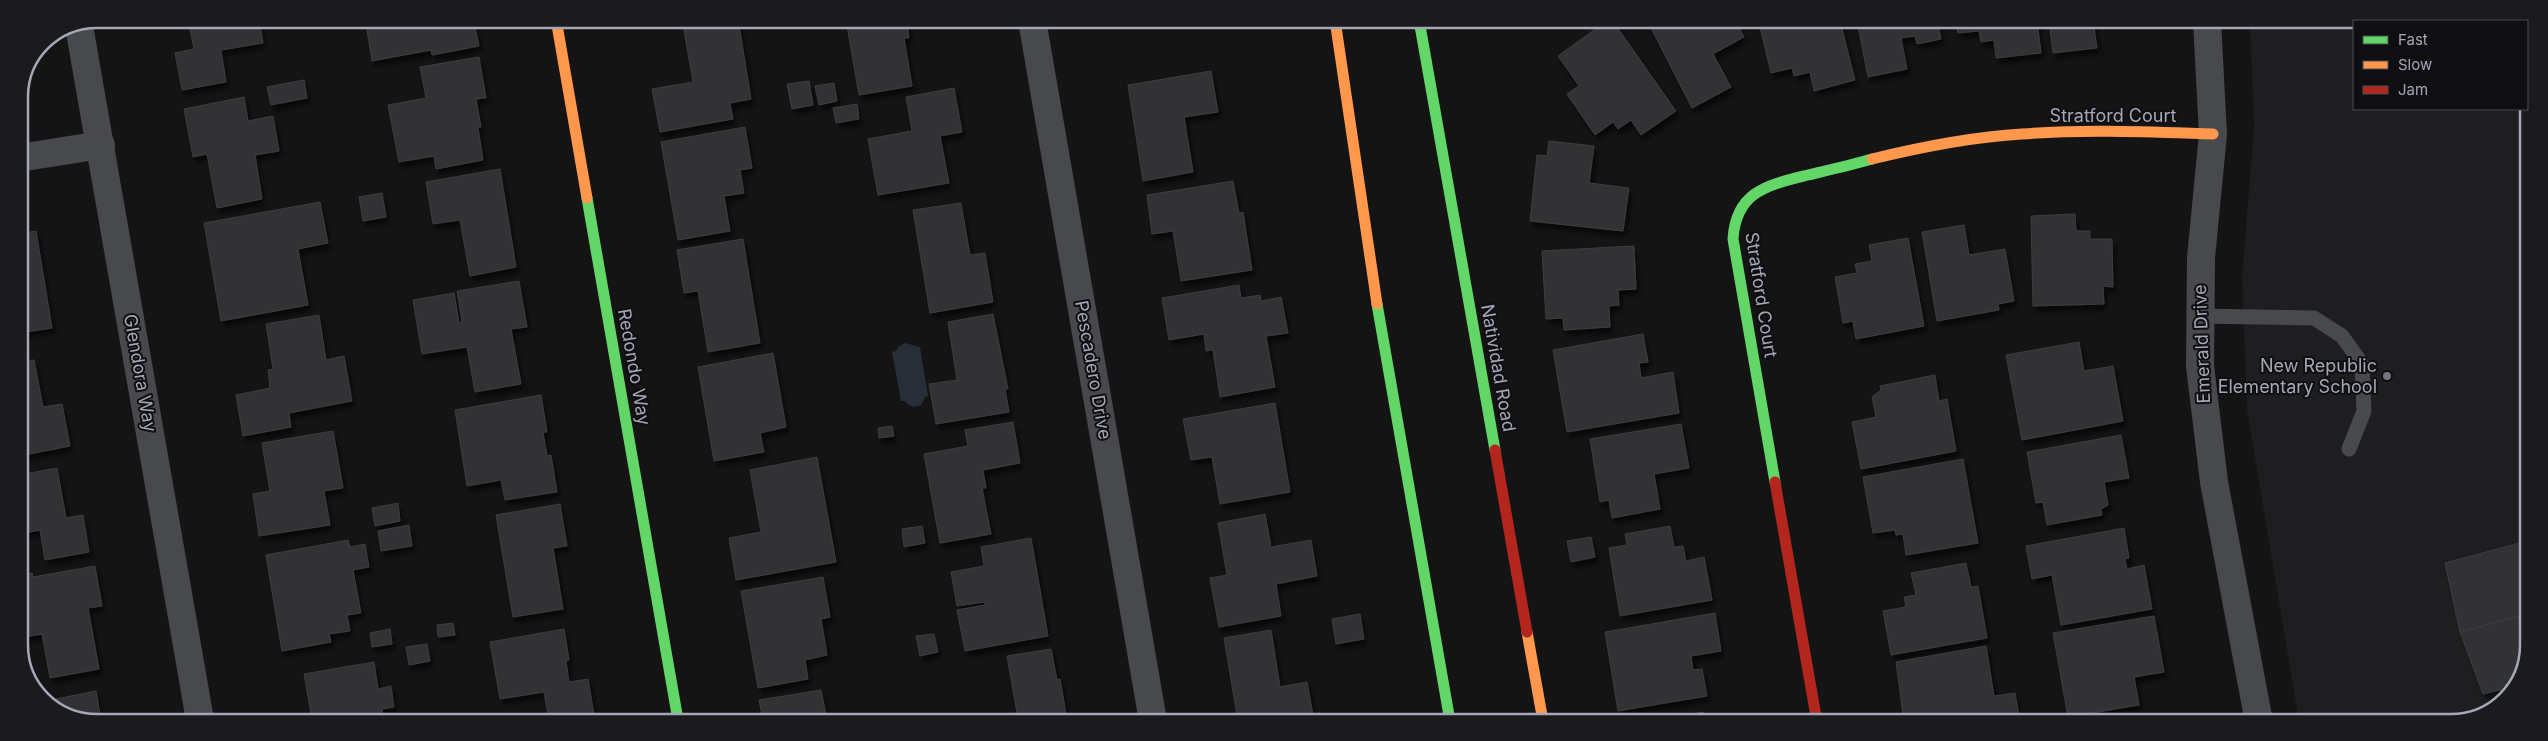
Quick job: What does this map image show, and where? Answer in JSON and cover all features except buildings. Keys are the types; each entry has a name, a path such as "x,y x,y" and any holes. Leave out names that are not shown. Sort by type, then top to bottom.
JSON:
{"street":[{"name":"Redondo Way","path":"558,28 677,714"},
{"name":"Pescadero Drive","path":"1035,28 1152,714"},
{"path":"1335,28 1383,346 1449,714"},
{"name":"Natividad Road","path":"1420,28 1542,714"},
{"name":"Emerald Drive","path":"2207,28 2213,134 2201,258 2200,366 2205,423 2258,714"},
{"name":"Glendora Way","path":"80,30 199,714"},
{"name":"Stratford Court","path":"1816,714 1733,238 1733,227 1740,206 1748,197 1772,184 1943,144 1995,136 2092,131 2213,134"},
{"path":"28,157 100,145"}],"lane":[{"path":"2199,316 2314,318 2342,336 2362,364 2364,411 2349,449"}],"shaded area":[{"name":"New Republic Elementary School","path":"2250,28 2353,28 2353,110 2520,110 2520,654 2509,683 2494,699 2474,710 2452,714 2298,714 2247,410 2242,276 2254,128"},
{"path":"905,343 920,347 928,396 925,397 921,405 910,406 905,401 901,401 892,352"}],"traffic: fast":[{"path":"1420,28 1495,450"},
{"path":"1775,482 1733,239 1735,223 1740,210 1748,200 1767,187 1872,159"},
{"path":"587,198 677,714"},
{"path":"1377,304 1449,714"}],"traffic: slow":[{"path":"558,28 587,198"},
{"path":"1336,28 1377,304"},
{"path":"1872,159 1909,150 1984,137 2046,132 2094,131 2213,134"},
{"path":"1527,632 1542,714"}],"traffic: jam":[{"path":"1495,450 1527,632"},
{"path":"1775,482 1816,714"}],"place":[{"name":"New Republic Elementary School","path":"2387,376"}]}
